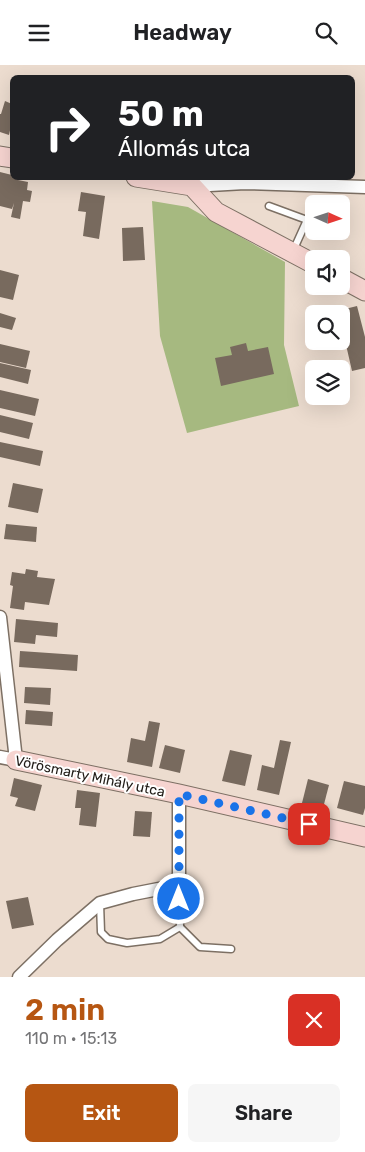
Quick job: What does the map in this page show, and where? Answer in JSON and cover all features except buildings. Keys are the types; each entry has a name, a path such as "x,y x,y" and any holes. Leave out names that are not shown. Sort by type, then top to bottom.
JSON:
{"street":[{"path":"155,180 192,186 244,183 365,187"},
{"path":"192,186 216,212 305,259"},
{"path":"350,283 365,291"},
{"path":"0,617 8,759"},
{"name":"Vörösmarty Mihály utca","path":"8,759 179,794 365,837"},
{"path":"19,977 57,940 100,903 179,885 179,794"}],"lane":[{"path":"269,206 307,220 293,253"},
{"path":"179,885 180,927 200,947 231,949"},
{"path":"100,903 101,932 108,939 127,943 160,939 180,927"}],"green space":[{"path":"152,201 188,207 285,262 284,345 299,406 187,433 160,336"}],"route":[{"path":"179,899 179,794 309,824"}]}
